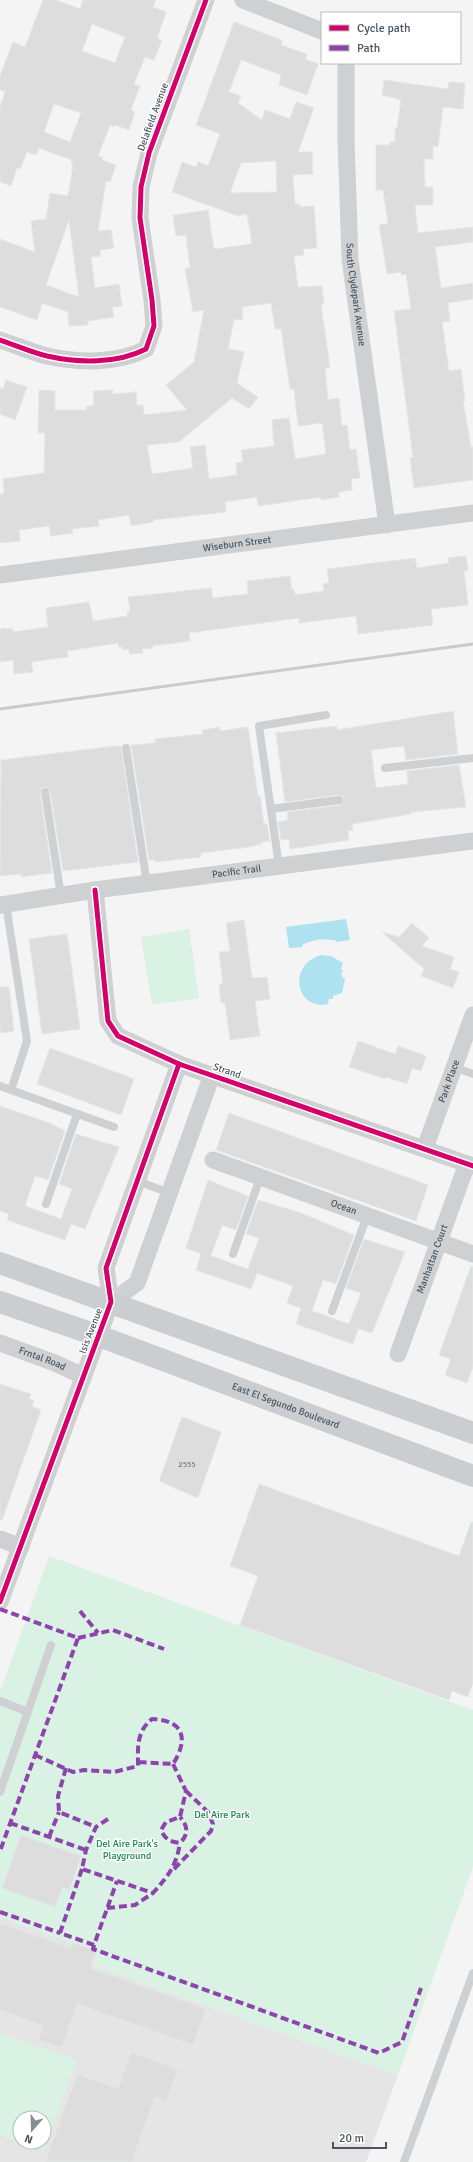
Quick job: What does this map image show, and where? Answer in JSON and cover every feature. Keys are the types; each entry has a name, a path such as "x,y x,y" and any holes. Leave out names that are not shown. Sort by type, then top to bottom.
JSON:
{"main road":[{"path":"0,1263 473,1433"},
{"name":"East El Segundo Boulevard","path":"0,1302 99,1336 473,1476"}],"street":[{"name":"Delafield Avenue","path":"0,340 46,356 72,360 110,360 146,349 154,326 152,300 140,218 142,187 149,153 206,0"},
{"path":"243,0 321,30"},
{"name":"South Clydepark Avenue","path":"346,64 346,139 350,259 387,525"},
{"name":"Wiseburn Street","path":"0,575 473,513"},
{"name":"Pacific Trail","path":"3,905 95,890 473,841"},
{"name":"Strand","path":"95,890 108,1020 118,1036 179,1064 425,1148 470,1165"},
{"name":"Park Place","path":"425,1148 473,1015"},
{"name":"Isis Avenue","path":"0,1602 111,1302 106,1268 179,1064"},
{"name":"Isis Avenue","path":"111,1302 137,1283 212,1075"},
{"name":"Ocean","path":"213,1160 473,1254"},
{"name":"Manhattan Court","path":"398,1354 438,1242 470,1165"},
{"name":"Frntal Road","path":"0,1343 55,1363 83,1376"},
{"path":"0,1539 21,1547"}],"lane":[{"path":"279,866 259,726 326,715"},
{"path":"126,748 147,884"},
{"path":"385,768 473,758"},
{"path":"45,792 61,896"},
{"path":"271,809 339,800"},
{"path":"3,905 27,1041 11,1090"},
{"path":"454,1067 473,1074"},
{"path":"0,1086 114,1127"},
{"path":"46,1204 78,1114"},
{"path":"233,1254 260,1178"},
{"path":"137,1181 170,1193"},
{"path":"332,1311 367,1216"},
{"path":"0,1792 51,1645"},
{"path":"0,1701 28,1712"},
{"path":"404,2162 473,1973"}],"shaded area":[{"path":"0,1917 97,1952 93,1965 398,2075 366,2162 0,2162"}],"green space":[{"path":"189,929 199,998 152,1005 141,937"},
{"name":"Del Aire Park","path":"49,1556 473,1710 473,1867 398,2075 93,1965 97,1952 0,1917 0,1692"},
{"path":"0,2033 77,2060 52,2129 52,2110 12,2110 12,2139 0,2135"}],"water":[{"path":"346,919 350,940 336,942 335,940 318,940 306,943 302,945 303,947 289,948 286,927"},
{"path":"321,955 331,956 343,963 341,975 345,980 342,993 333,996 333,999 329,999 328,1004 317,1004 309,1001 303,994 300,986 300,977 303,968 310,960"}],"building":[{"path":"43,0 56,0 80,9 83,0 156,0 153,7 166,12 157,38 162,40 154,60 145,57 134,84 140,86 131,110 135,112 129,130 115,125 114,127 110,125 98,156 103,158 102,160 116,165 110,182 106,181 98,231 111,230 114,248 100,250 101,256 91,257 95,288 119,284 122,306 112,307 114,317 88,321 88,325 69,326 68,312 42,303 37,320 0,307 0,239 35,252 31,221 46,219 50,193 68,196 73,165 71,164 72,160 39,148 36,155 27,152 20,169 17,168 11,186 0,182 0,106 5,92 0,90 0,76 13,42 25,47","holes":["92,24 125,37 115,63 82,51","54,104 81,113 70,142 44,132","69,220 79,297 46,285"]},
{"path":"234,22 282,40 281,45 307,54 305,59 318,64 307,95 279,85 281,75 241,60 229,92 241,96 238,103 262,120 265,110 290,119 296,102 314,108 298,152 312,152 313,174 293,175 295,204 299,204 300,207 314,206 317,248 303,249 304,255 294,256 298,287 322,286 324,304 321,305 330,368 325,368 328,400 339,398 342,426 347,425 350,450 356,449 360,478 351,479 352,490 339,492 339,497 321,500 321,497 258,506 257,497 225,502 226,512 153,520 153,522 131,526 129,515 98,520 99,526 72,529 73,533 51,536 49,526 19,530 20,541 0,543 0,494 4,493 3,479 44,473 45,433 38,433 39,390 55,391 55,410 86,410 86,407 94,405 93,391 113,390 113,394 136,392 137,405 143,405 144,415 187,410 166,385 194,362 204,310 193,312 185,269 190,268 186,235 176,236 173,215 208,210 214,249 252,244 247,214 238,216 172,192 182,162 196,167 198,162 208,166 220,134 196,125","holes":["276,161 277,192 230,193 241,163","271,303 275,329 281,329 290,389 294,389 298,426 322,423 326,454 295,459 289,418 272,420 274,446 241,450 243,462 236,463 237,475 209,479 205,445 190,447 193,468 152,474 147,445 179,442 232,398 249,409 258,397 237,383 244,352 228,349 234,320 243,319 242,307"]},
{"path":"384,80 448,89 449,82 465,83 463,109 443,107 438,147 433,146 433,159 424,159 425,187 433,187 433,205 415,205 418,233 473,227 473,242 435,247 441,288 473,283 473,299 448,303 450,321 442,322 449,371 461,369 465,401 463,401 471,447 473,447 473,480 414,488 410,458 413,457 394,311 411,309 406,274 401,275 401,272 387,274 379,225 388,224 383,190 376,190 376,145 390,145 390,142 395,142 395,128 397,128 401,100 382,95"},
{"path":"6,380 27,387 15,420 0,414 0,388 3,389"},
{"path":"466,556 468,571 464,571 468,605 431,609 433,625 358,634 356,616 299,623 299,618 189,633 190,641 152,646 153,648 142,649 143,653 129,654 129,649 123,650 122,647 119,647 118,643 67,651 68,657 31,662 33,672 14,674 13,660 0,662 0,629 12,628 13,632 48,627 46,608 89,602 93,621 128,616 127,612 130,611 128,597 211,588 213,598 248,594 247,581 290,576 292,590 294,589 295,595 324,591 323,584 329,583 327,569 415,558 417,568 449,563 448,558"},
{"path":"453,711 458,754 406,760 404,746 371,750 376,788 408,784 407,771 459,765 466,807 411,812 411,814 352,824 353,830 348,831 349,840 290,849 289,839 281,840 278,822 288,820 287,812 340,805 344,800 343,796 338,795 285,802 276,733 337,726 337,730"},
{"path":"219,727 220,731 248,727 258,796 260,796 264,824 267,824 270,841 248,847 201,853 201,857 155,862 155,860 149,860 131,745 156,743 155,739 203,734 202,730"},
{"path":"121,746 138,862 63,871 50,791 45,787 41,788 40,793 52,873 21,877 21,874 0,876 1,760"},
{"path":"244,920 252,978 267,977 270,999 255,1001 260,1036 230,1040 225,1003 221,1003 219,985 223,984 219,952 230,951 226,923"},
{"path":"412,923 429,938 422,946 454,957 450,969 459,972 453,988 421,976 424,969 382,932 399,937"},
{"path":"67,934 80,1029 42,1034 29,939"},
{"path":"0,987 9,987 14,1031 0,1033"},
{"path":"358,1041 395,1054 398,1046 426,1056 421,1071 412,1068 407,1084 386,1077 385,1079 349,1067"},
{"path":"50,1048 134,1079 121,1115 37,1084"},
{"path":"0,1106 50,1123 65,1131 48,1180 35,1176 25,1206 61,1219 72,1189 59,1184 76,1134 119,1147 85,1229 71,1224 65,1240 7,1220 9,1214 0,1211"},
{"path":"229,1113 428,1185 416,1221 216,1150"},
{"path":"208,1180 248,1196 236,1230 222,1225 211,1256 248,1269 259,1238 246,1234 258,1200 301,1213 354,1235 336,1284 323,1280 312,1311 349,1324 361,1293 346,1288 364,1239 405,1252 372,1333 358,1329 353,1344 296,1324 301,1308 287,1303 293,1286 257,1273 251,1289 196,1270 201,1254 186,1248"},
{"path":"471,1266 473,1267 473,1367 467,1383 445,1375 451,1359 439,1355"},
{"path":"0,1384 31,1394 29,1399 34,1400 32,1406 41,1410 2,1520 0,1520"},
{"path":"182,1417 221,1432 198,1498 159,1481"},
{"path":"259,1484 459,1556 471,1522 473,1522 473,1683 468,1697 452,1691 449,1700 240,1625 258,1576 230,1566"},
{"path":"21,1835 81,1856 69,1890 63,1887 55,1907 2,1888"},
{"path":"0,1923 71,1948 74,1943 96,1951 90,1968 206,2009 193,2045 77,2004 62,2048 38,2040 43,2026 0,2010"},
{"path":"131,2052 178,2069 166,2101 155,2097 132,2162 45,2162 49,2150 52,2150 52,2143 77,2074 118,2088"}],"railway":[{"path":"0,709 473,644"}],"marked path":[{"path":"0,1609 78,1638 0,1851"},
{"path":"80,1611 98,1633"},
{"path":"78,1638 113,1630 164,1649"},
{"path":"35,1755 73,1772 84,1770 114,1772 138,1766 138,1752 138,1746 139,1740 143,1729 152,1719 163,1720 177,1727 182,1739 181,1747 173,1764 138,1762"},
{"path":"173,1764 186,1791 180,1817 166,1822 161,1830 168,1840 180,1843 186,1833 185,1824 180,1817"},
{"path":"66,1768 58,1796 59,1812 96,1827"},
{"path":"174,1869 211,1831 213,1824 208,1812 186,1791"},
{"path":"49,1837 59,1812"},
{"path":"108,1819 96,1827 86,1850 82,1869 153,1893 171,1871 180,1843"},
{"path":"10,1823 86,1850"},
{"path":"82,1869 60,1933 94,1945 117,1881"},
{"path":"107,1908 135,1905 153,1893"},
{"path":"0,1912 60,1933"},
{"path":"94,1945 93,1949 379,2053 402,2042 421,1988"}],"cycle path":[{"path":"0,340 47,356 84,361 110,360 135,354 146,349 154,326 152,300 140,218 141,187 149,153 206,0"},
{"path":"95,890 108,1021 118,1036 179,1064 473,1166"},
{"path":"0,1602 111,1302 106,1268 179,1064"}],"park label":[{"name":"Del Aire Park's Playground","path":"127,1850"}]}
